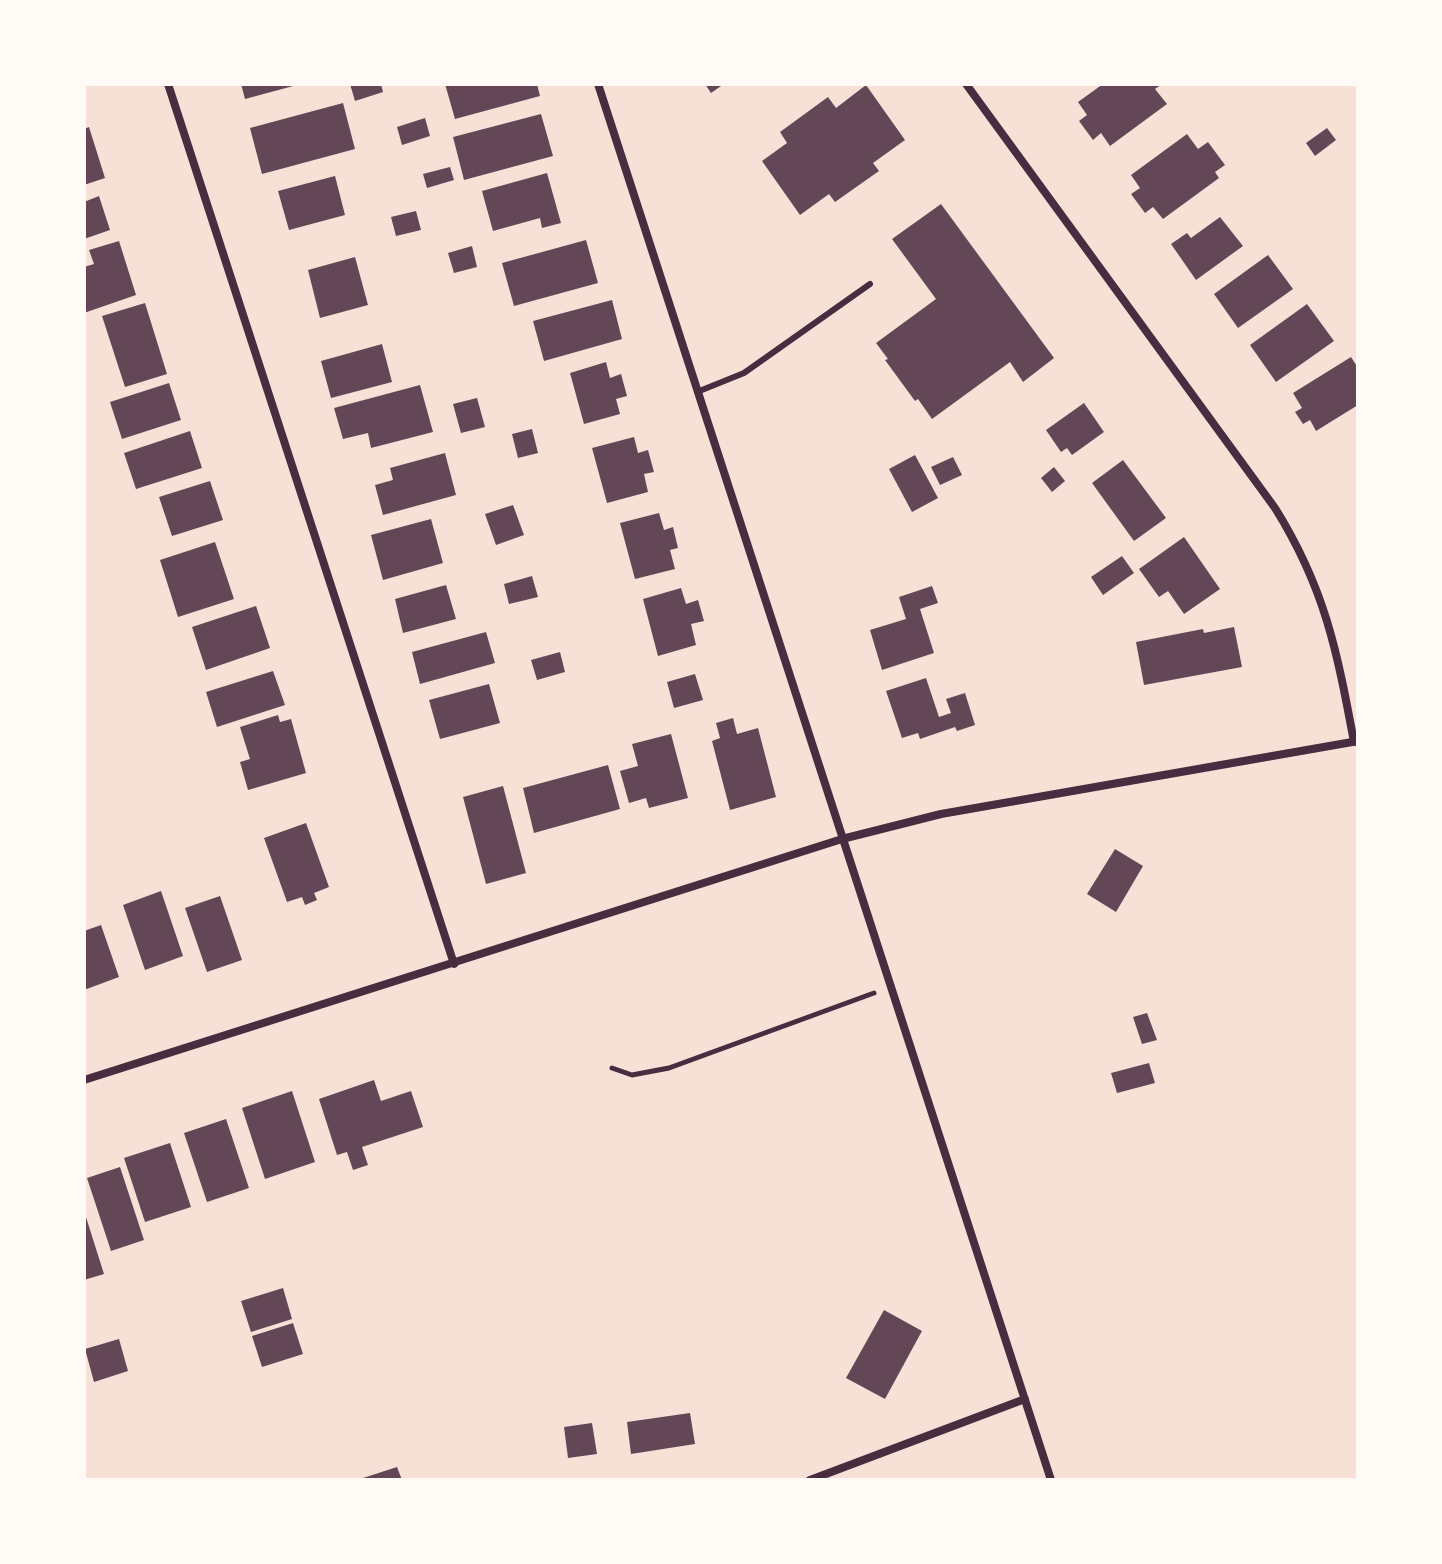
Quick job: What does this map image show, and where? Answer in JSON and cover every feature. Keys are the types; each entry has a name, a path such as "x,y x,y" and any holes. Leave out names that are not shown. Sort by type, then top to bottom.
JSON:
{"street":[{"path":"168,84 454,964"},
{"path":"598,84 1051,1480"},
{"path":"84,1080 842,839 941,814 1356,741 1325,608 1296,542 1275,508 966,84"},
{"path":"810,1480 1025,1399"}],"lane":[{"path":"697,392 744,373 870,284"}],"path":[{"path":"612,1068 632,1075 669,1068 890,987"}],"building":[{"path":"241,84 297,84 297,85 245,99"},
{"path":"350,84 381,84 383,92 355,101"},
{"path":"445,84 537,84 540,96 455,119"},
{"path":"705,84 724,84 711,93"},
{"path":"1103,84 1162,84 1155,89 1167,104 1110,146 1101,133 1093,140 1079,121 1087,115 1078,102"},
{"path":"866,85 905,140 873,163 879,171 835,202 829,194 800,215 762,161 787,143 780,132 828,97 836,108"},
{"path":"343,103 355,149 262,174 250,128"},
{"path":"541,114 553,156 464,180 453,137"},
{"path":"425,118 430,136 402,145 397,127"},
{"path":"89,127 105,178 84,185 84,129"},
{"path":"1327,128 1336,140 1315,156 1306,143"},
{"path":"1187,134 1198,149 1208,142 1225,165 1215,172 1219,178 1163,219 1153,207 1145,213 1131,194 1140,188 1131,175"},
{"path":"450,167 454,180 427,188 423,174"},
{"path":"547,173 561,223 542,228 540,218 493,231 482,191"},
{"path":"335,176 345,215 289,230 278,191"},
{"path":"99,196 110,230 84,239 84,202"},
{"path":"941,204 1054,358 1023,382 1010,362 932,419 918,399 915,401 876,343 936,299 892,239"},
{"path":"416,211 421,230 396,236 391,217"},
{"path":"1220,217 1243,246 1196,280 1171,244 1187,233 1191,238"},
{"path":"586,240 598,283 514,306 502,263"},
{"path":"119,241 136,295 84,313 84,267 94,264 89,250"},
{"path":"472,246 477,267 454,273 448,253"},
{"path":"1268,255 1293,289 1238,328 1214,294"},
{"path":"355,257 368,305 320,318 308,270"},
{"path":"612,300 622,339 544,361 533,321"},
{"path":"145,303 167,374 125,387 102,316"},
{"path":"1307,304 1334,341 1276,382 1250,345"},
{"path":"382,344 392,382 331,398 321,361"},
{"path":"1351,357 1358,368 1358,405 1316,431 1310,420 1303,424 1295,412 1302,408 1293,393"},
{"path":"606,362 610,378 621,374 627,396 616,399 620,414 584,424 570,373"},
{"path":"169,383 181,420 122,439 110,402"},
{"path":"420,385 433,432 371,448 368,433 343,439 334,408"},
{"path":"477,398 485,427 461,433 453,404"},
{"path":"1084,403 1104,432 1072,455 1067,448 1061,452 1046,430"},
{"path":"532,429 538,453 518,458 512,434"},
{"path":"190,431 202,468 136,489 124,453"},
{"path":"634,437 638,453 648,450 654,472 644,474 648,492 607,503 592,448"},
{"path":"445,453 456,495 383,515 375,485 393,480 390,468"},
{"path":"915,455 938,498 912,512 889,469"},
{"path":"953,457 962,475 940,485 931,467"},
{"path":"1123,460 1166,518 1134,541 1092,483"},
{"path":"1054,467 1065,481 1052,492 1041,478"},
{"path":"210,481 223,520 172,536 159,497"},
{"path":"513,505 524,535 496,545 485,514"},
{"path":"659,513 664,530 673,527 678,548 670,550 675,569 635,579 620,523"},
{"path":"431,519 443,563 383,580 371,535"},
{"path":"1184,537 1220,589 1184,614 1168,591 1159,597 1139,569"},
{"path":"215,542 234,599 178,617 160,560"},
{"path":"1122,556 1134,573 1103,595 1091,577"},
{"path":"532,576 538,597 509,604 504,584"},
{"path":"446,585 456,619 403,633 395,599"},
{"path":"932,586 938,603 920,609 934,653 882,670 870,630 906,619 899,597"},
{"path":"681,588 686,604 698,600 704,621 691,624 696,645 658,656 643,599"},
{"path":"256,606 270,648 206,670 192,627"},
{"path":"1234,627 1242,667 1144,685 1136,642 1203,629 1204,633"},
{"path":"486,632 495,663 420,684 412,652"},
{"path":"560,652 565,672 537,680 531,660"},
{"path":"273,671 285,705 217,727 206,692"},
{"path":"695,674 703,700 674,708 667,682"},
{"path":"926,678 939,717 951,713 946,699 965,693 975,725 957,731 955,727 920,739 918,733 902,738 886,691"},
{"path":"489,684 500,723 440,739 429,700"},
{"path":"278,715 280,722 291,719 306,773 248,790 240,762 250,759 240,727"},
{"path":"733,718 737,734 758,728 776,797 730,810 712,741 720,738 716,723"},
{"path":"671,734 688,798 649,808 646,798 629,803 620,771 638,766 632,744"},
{"path":"608,765 620,809 534,833 523,788"},
{"path":"503,786 526,873 486,884 463,797"},
{"path":"306,823 329,887 314,893 317,900 305,905 302,897 287,902 264,838"},
{"path":"1115,849 1143,866 1116,912 1087,894"},
{"path":"161,891 183,956 145,970 123,905"},
{"path":"220,896 242,960 207,972 185,908"},
{"path":"101,925 119,977 84,990 84,931"},
{"path":"1147,1013 1157,1040 1142,1044 1133,1017"},
{"path":"1149,1063 1155,1083 1117,1093 1111,1073"},
{"path":"374,1080 381,1101 411,1091 423,1127 362,1147 368,1165 353,1170 347,1152 337,1155 319,1099"},
{"path":"292,1091 315,1162 265,1179 242,1108"},
{"path":"226,1119 249,1188 207,1202 184,1133"},
{"path":"170,1143 191,1207 145,1222 124,1158"},
{"path":"120,1167 144,1240 111,1251 87,1178"},
{"path":"84,1215 104,1274 84,1280"},
{"path":"283,1288 292,1319 251,1332 241,1301"},
{"path":"884,1310 922,1331 885,1399 846,1378"},
{"path":"293,1323 303,1354 262,1367 252,1336"},
{"path":"119,1339 128,1371 94,1382 85,1349"},
{"path":"690,1413 695,1444 631,1454 627,1422"},
{"path":"592,1423 597,1454 568,1458 564,1427"},
{"path":"397,1467 402,1480 360,1480 360,1479"}]}
